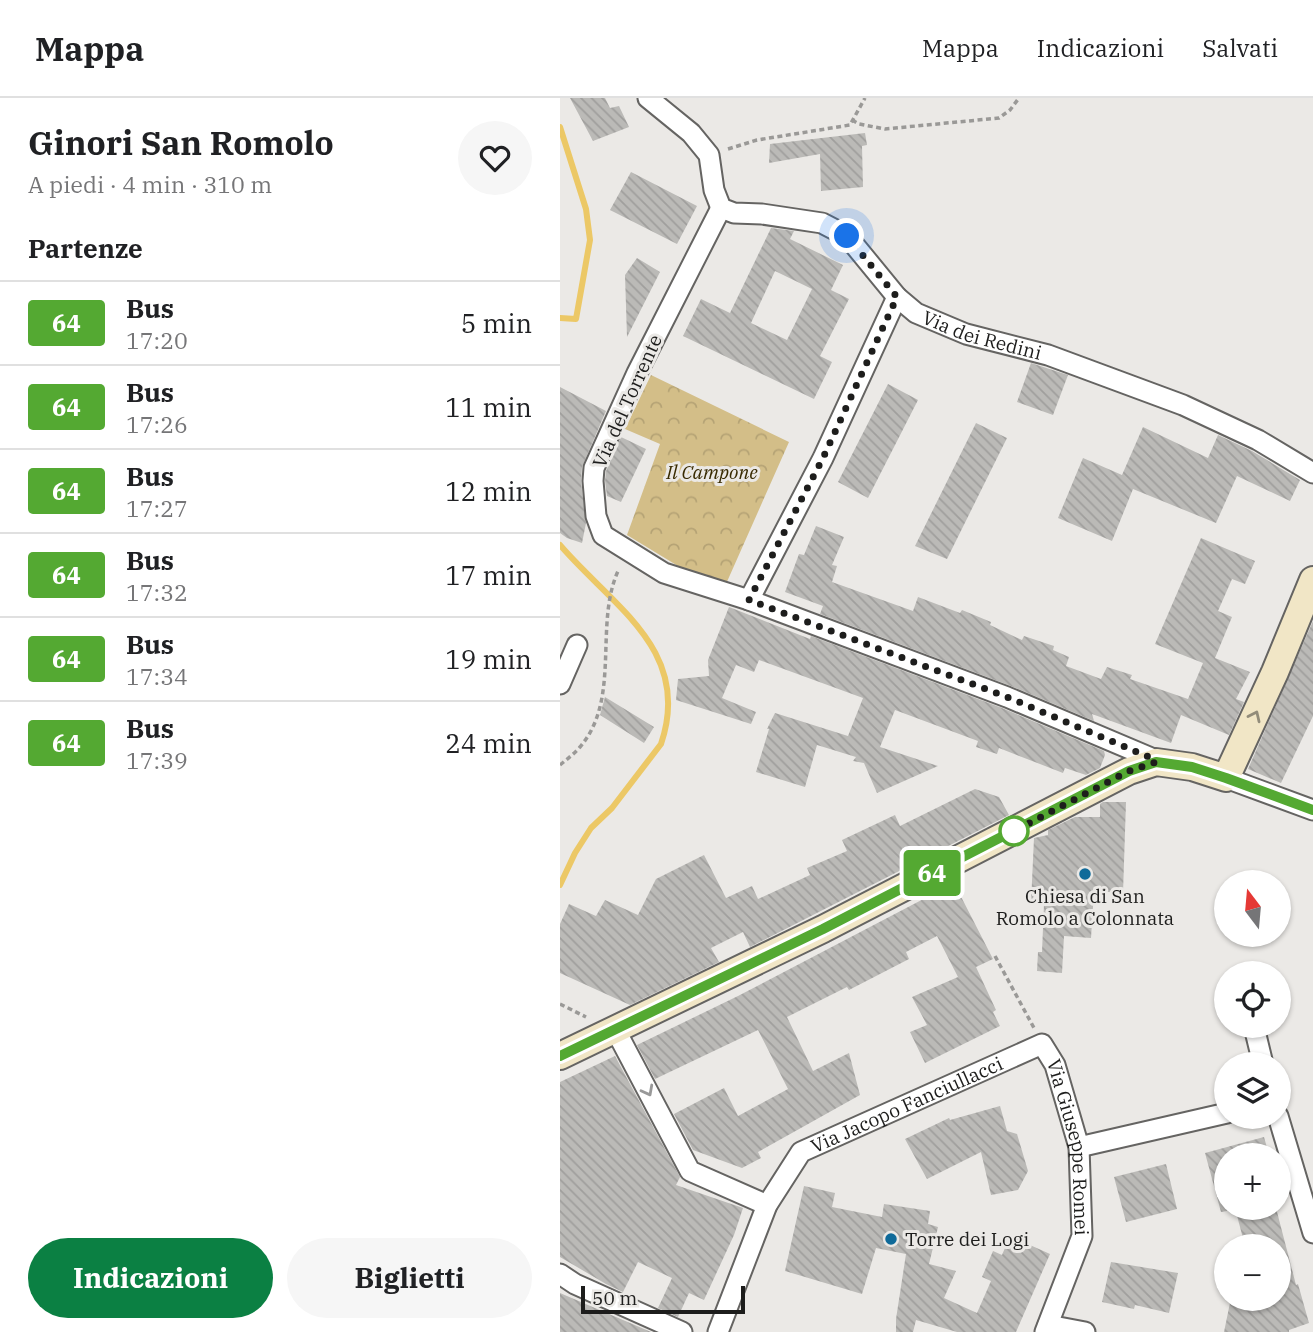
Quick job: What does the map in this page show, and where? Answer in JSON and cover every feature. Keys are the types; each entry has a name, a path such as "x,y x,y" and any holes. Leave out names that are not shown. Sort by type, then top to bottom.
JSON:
{"street":[{"path":"648,98 691,133 709,155 714,190 720,208"},
{"name":"Via dei Redini","path":"720,208 734,213 822,223 847,236 897,297 916,313 967,334 1048,355 1183,405 1258,440 1313,473"},
{"name":"Via del Torrente","path":"720,208 637,373 594,468 596,516 603,535 664,573 749,600"},
{"path":"897,297 823,458 749,600 1007,697 1156,762"},
{"path":"1226,778 1275,672 1313,580"},
{"path":"560,684 577,645"},
{"path":"560,1056 823,929 1129,771 1156,762 1192,767 1313,810"},
{"path":"616,1031 690,1171 767,1205"},
{"name":"Via Giuseppe Romei","path":"1042,1044 1055,1065 1079,1147 1082,1236 1047,1328"},
{"name":"Via Jacopo Fanciullacci","path":"718,1332 767,1205 801,1152 1042,1044"},
{"path":"1079,1147 1214,1116"},
{"path":"1282,1129 1313,1233"},
{"path":"560,1275 682,1332"},
{"path":"1047,1328 1084,1332"}],"path":[{"path":"709,155 757,140 850,125 865,98"},
{"path":"852,120 885,129 999,118 1010,110 1019,98"},
{"path":"560,765 580,747 597,712 604,678 607,613 613,581"},
{"path":"995,956 1042,1044"}],"green space":[{"name":"Il Campone","path":"651,375 789,442 726,584 678,566 627,535 660,444 625,429"}],"building":[{"path":"570,98 605,98 610,108 619,106 629,127 593,141"},
{"path":"865,133 867,145 862,146 863,187 821,191 820,154 769,163 770,144"},
{"path":"631,172 697,206 677,244 610,210"},
{"path":"771,228 794,231 790,239 843,265 831,290 849,299 820,356 832,362 814,399 683,336 701,299 730,313","holes":["775,271 812,289 787,340 751,323"]},
{"path":"637,258 660,272 627,337 625,275"},
{"path":"1031,363 1068,375 1053,415 1017,402"},
{"path":"888,384 918,400 868,498 838,482"},
{"path":"560,387 606,411 582,467 586,523 582,543 560,533"},
{"path":"976,423 1007,438 947,559 915,546"},
{"path":"1143,427 1208,458 1218,435 1252,451 1300,480 1290,501 1237,476 1216,523 1133,489 1112,541 1058,518 1083,458 1122,475"},
{"path":"621,437 646,449 621,502 607,496 605,481 606,471"},
{"path":"816,526 844,537 832,565 837,566 832,582 913,611 918,597 960,613 962,610 991,622 990,625 1022,640 1024,636 1054,646 1053,650 1069,657 1066,666 1101,679 1107,667 1132,675 1130,679 1188,699 1203,663 1155,644 1201,538 1255,561 1245,584 1232,579 1218,611 1232,617 1215,658 1250,672 1236,699 1244,702 1229,735 1181,715 1171,743 1092,714 1094,721 1011,686 820,614 823,606 785,592 799,554 804,555"},
{"path":"729,607 1002,708 1104,751 1100,768 1086,775 1065,768 1063,773 999,748 997,754 976,747 978,741 895,710 880,747 938,766 877,793 864,763 853,761 856,757 817,745 805,787 756,772 767,729 775,713 848,736 863,698 759,660 754,672 736,665 722,698 756,712 751,724 676,700 678,679 709,676 708,660"},
{"path":"1313,621 1313,716 1281,783 1248,769"},
{"path":"605,697 654,727 644,743 600,715"},
{"path":"975,789 999,797 1009,815 750,947 743,932 711,948 719,962 630,1005 560,973 560,924 569,904 596,916 605,900 638,915 656,879 704,855 726,898 752,886 758,899 810,875 807,868 847,851 842,840 895,815 900,826"},
{"path":"1126,802 1123,893 1094,891 1091,938 1064,936 1062,973 1037,971 1038,952 1042,952 1044,904 1031,903 1034,838 1048,835 1048,830 1075,817 1100,817 1100,804"},
{"path":"954,883 993,959 976,967 996,1010 993,1012 1000,1026 925,1063 910,1032 927,1025 912,997 958,977 937,936 906,952 909,959 849,990 847,987 787,1017 813,1071 849,1053 860,1095 758,1152 761,1158 742,1168 693,1150 674,1114 724,1088 738,1116 788,1089 758,1030 655,1079 637,1045 738,996"},
{"path":"615,1056 680,1177 676,1185 743,1208 734,1235 704,1300 689,1293 678,1317 658,1308 672,1278 638,1262 623,1292 560,1257 560,1082"},
{"path":"1000,1106 1007,1131 1017,1134 1028,1171 1018,1190 991,1195 981,1152 927,1179 905,1139 949,1118 950,1120"},
{"path":"1264,1137 1266,1143 1242,1143"},
{"path":"1214,1151 1214,1186 1205,1153"},
{"path":"1166,1164 1177,1209 1126,1222 1114,1177"},
{"path":"804,1186 835,1193 832,1207 882,1217 884,1204 930,1211 928,1224 938,1227 929,1264 956,1271 944,1298 977,1313 991,1281 982,1277 993,1251 1002,1255 1010,1236 1050,1254 1016,1332 957,1332 916,1320 913,1332 896,1332 906,1254 876,1248 862,1294 785,1271"},
{"path":"1238,1220 1279,1220 1283,1234 1242,1234"},
{"path":"1111,1262 1178,1273 1169,1313 1135,1305 1134,1309 1102,1302"},
{"path":"1291,1266 1309,1323 1289,1332 1224,1332 1228,1311 1291,1311"},
{"path":"560,1293 651,1332 560,1332"}],"waterway":[{"path":"560,127 586,209 590,240 576,319 560,318"},
{"path":"560,545 642,632 657,656 666,682 668,711 661,744 612,808 591,828 575,853 560,885"}],"bus line":[{"name":"64","path":"560,1056 823,929 1129,771 1156,762 1192,767 1313,810"}],"place":[{"name":"Chiesa di San Romolo a Colonnata","path":"1085,874"},
{"name":"Torre dei Logi","path":"891,1239"}],"route":[{"path":"847,236 897,297 823,458 749,600 1007,697 1156,762 1129,771 1014,831"}]}
